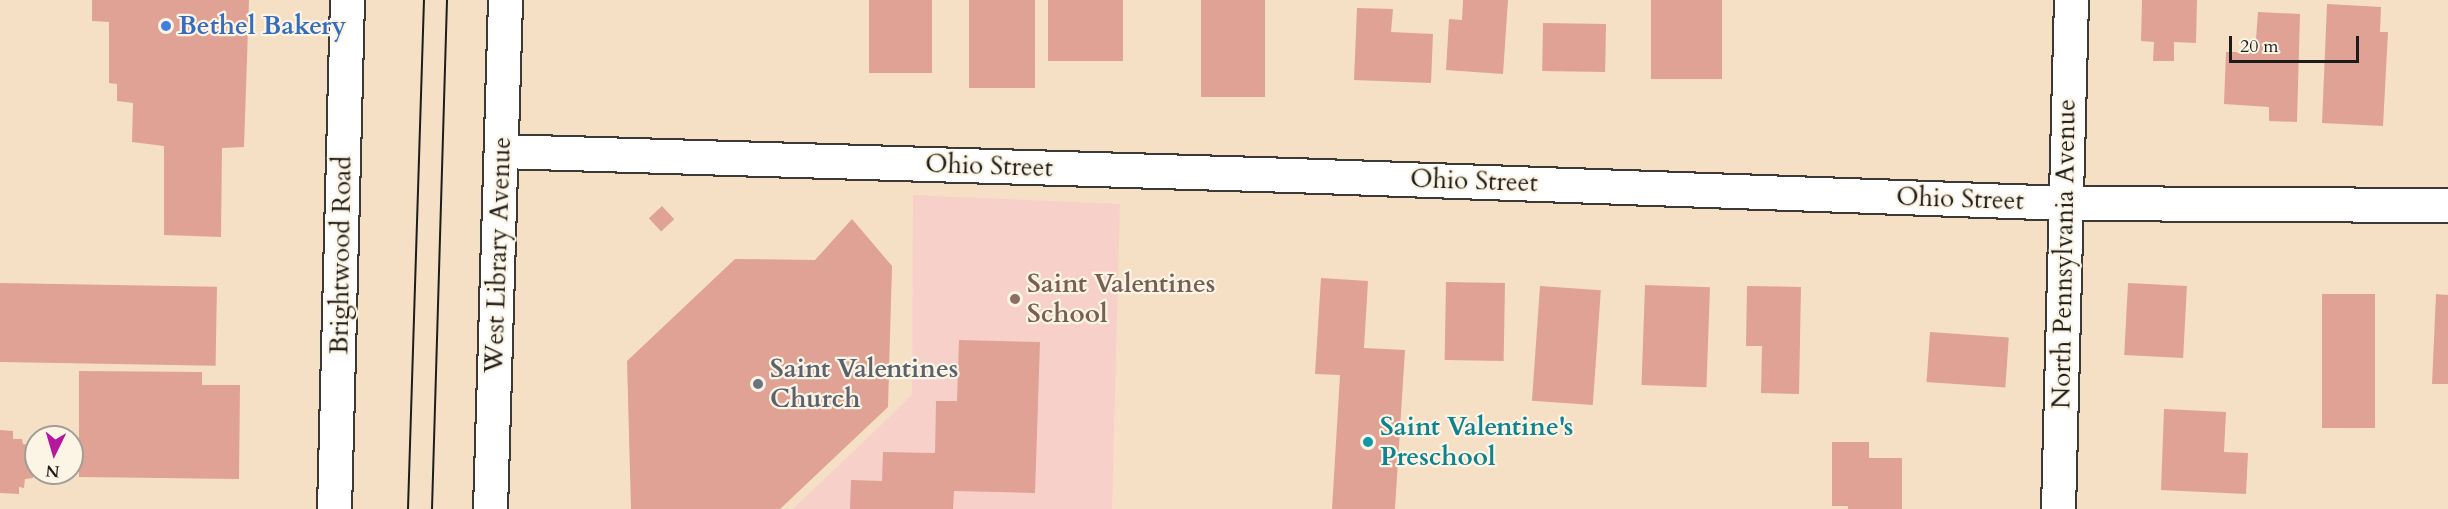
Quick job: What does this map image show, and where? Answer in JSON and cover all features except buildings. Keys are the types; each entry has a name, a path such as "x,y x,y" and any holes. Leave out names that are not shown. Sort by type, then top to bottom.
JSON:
{"street":[{"name":"Brightwood Road","path":"334,509 347,0"},
{"name":"West Library Avenue","path":"490,509 505,0"},
{"name":"North Pennsylvania Avenue","path":"2058,509 2071,0"},
{"name":"Ohio Street","path":"501,151 1292,175 2066,203 2448,205"}],"shaded area":[{"name":"Saint Valentines School","path":"913,195 1120,204 1112,509 793,509 912,395"}],"tram line":[{"path":"408,509 424,0"},
{"path":"432,509 447,0"}],"place":[{"name":"Bethel Bakery","path":"166,26"},
{"name":"Saint Valentines School","path":"1015,299"},
{"name":"Saint Valentines Church","path":"758,384"},
{"name":"Saint Valentine's Preschool","path":"1368,442"}]}
